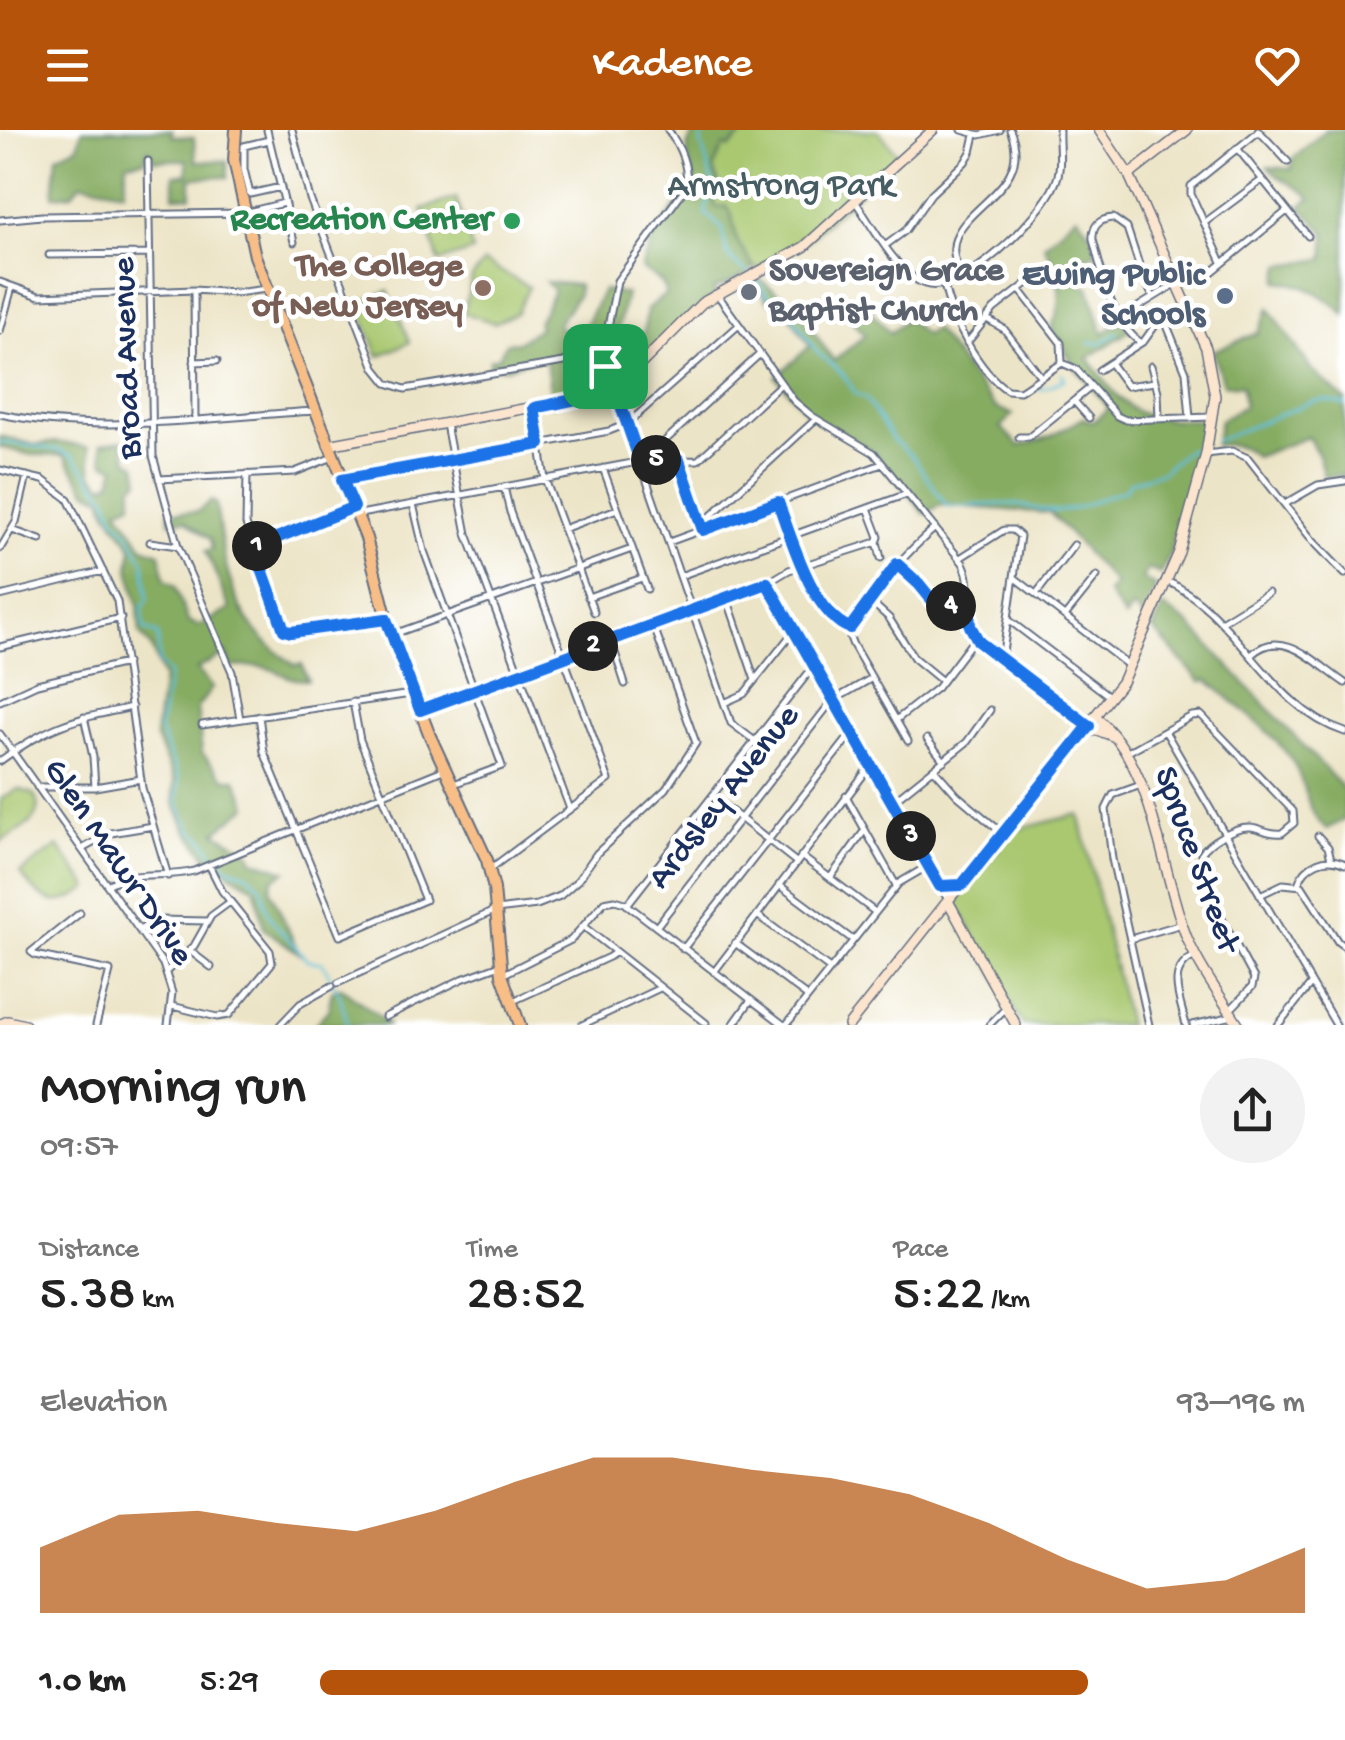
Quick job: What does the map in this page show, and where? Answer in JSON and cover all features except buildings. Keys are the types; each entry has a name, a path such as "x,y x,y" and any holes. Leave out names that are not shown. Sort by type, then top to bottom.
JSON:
{"main road":[{"path":"236,130 234,160 244,214 267,289 369,546 386,619 443,770 490,869 501,970 520,1025"}],"street":[{"path":"267,130 294,242"},
{"path":"292,130 316,214 376,368 388,383 413,389 572,360 590,361 613,387"},
{"path":"668,130 682,158 686,187 617,281 604,357 731,722 756,741"},
{"path":"328,446 588,397 613,387 645,361 696,307 798,252 933,130"},
{"path":"962,130 975,134 1000,130"},
{"path":"962,277 953,260 954,238 1011,173 1016,146 1010,130"},
{"path":"855,201 914,278 930,285 944,285 962,277 1010,241 1047,198 1059,172 1060,130"},
{"path":"849,1025 1110,699 1127,671 1183,542 1214,416 1211,365 1129,175 1099,130"},
{"path":"1129,175 1187,130"},
{"path":"1222,262 1191,194 1192,184 1258,130 1288,162"},
{"path":"886,246 905,231 931,194 965,162 975,134"},
{"path":"269,140 244,146 247,187 250,194 281,187"},
{"path":"1236,148 1308,236"},
{"name":"Broad Avenue","path":"148,160 153,456 178,546 232,672 240,718"},
{"path":"1204,223 1262,180"},
{"path":"0,220 244,214 284,203"},
{"path":"1120,318 1177,283 1202,278 1287,211"},
{"path":"1141,343 1111,302 1092,240 1094,229 1102,220 1116,219 1127,228 1153,297"},
{"path":"49,255 150,254"},
{"path":"967,342 994,309 1042,276"},
{"path":"0,282 38,296 194,290 236,293 267,289"},
{"path":"944,285 967,342 1006,390 1020,391 1062,363"},
{"path":"0,331 12,287"},
{"path":"194,290 195,420"},
{"path":"1020,290 1061,343 1062,363"},
{"path":"717,294 800,407 870,450 960,558 970,581 970,626 976,638 1089,726 1116,736"},
{"path":"1099,370 1141,343 1175,312"},
{"path":"1164,318 1186,372 1190,418"},
{"path":"987,319 1004,329 1040,377"},
{"path":"342,480 627,424 738,325"},
{"path":"572,360 605,335"},
{"path":"591,348 604,357"},
{"path":"590,361 591,348"},
{"path":"642,461 760,354"},
{"path":"194,362 217,361"},
{"path":"1062,363 1076,369 1117,416 1126,420 1214,416"},
{"path":"1110,363 1127,386 1156,382"},
{"path":"1151,366 1159,419"},
{"path":"254,547 355,511 413,504 642,461 698,460 781,384"},
{"path":"1018,437 1029,437 1091,387"},
{"path":"1074,401 1088,418"},
{"path":"534,408 545,479 594,612"},
{"path":"1061,411 1082,410"},
{"path":"0,414 47,423 195,420 314,411"},
{"path":"702,527 816,419"},
{"path":"446,424 467,534 570,810"},
{"path":"1206,454 1232,450 1245,456 1313,541 1345,574"},
{"path":"159,479 295,472 333,458"},
{"path":"679,460 702,527"},
{"path":"668,542 883,464"},
{"path":"603,468 647,590"},
{"path":"0,470 50,484 68,499 103,571 121,618 140,780 168,876"},
{"path":"247,474 246,521 282,628 290,632 386,619"},
{"path":"0,550 12,530 27,476"},
{"path":"1284,504 1318,485 1345,480"},
{"path":"490,869 608,780 504,487"},
{"path":"680,576 907,494"},
{"path":"778,502 803,566 830,616 850,628"},
{"path":"413,504 420,542 502,766 450,786"},
{"path":"868,508 880,538 877,542 881,558"},
{"path":"563,528 618,509"},
{"path":"908,741 851,640 850,628 897,564 935,528"},
{"path":"12,530 40,540"},
{"path":"960,558 1004,530 1013,530 1020,536 1002,660"},
{"path":"150,542 178,546"},
{"path":"420,710 767,583 803,566 877,542"},
{"path":"1036,594 1074,544"},
{"path":"391,634 632,549"},
{"path":"897,564 932,600 969,609"},
{"path":"0,596 103,571"},
{"path":"1065,616 1097,576"},
{"path":"588,597 643,578"},
{"path":"1015,578 1127,671"},
{"path":"1167,581 1196,597 1298,702 1345,732"},
{"path":"767,583 1016,1025"},
{"path":"1220,622 1268,593"},
{"path":"726,597 755,680"},
{"path":"869,600 890,618 914,658 942,681"},
{"path":"0,648 121,618"},
{"path":"1008,620 1110,699"},
{"path":"280,1025 300,1004 323,991 469,921 538,905 566,891 597,853 666,789 696,742 653,624"},
{"path":"724,703 742,696 794,631"},
{"path":"896,720 942,681 976,638"},
{"path":"611,640 625,684"},
{"path":"1251,655 1268,642 1285,643 1345,683"},
{"path":"0,701 37,684 127,663"},
{"path":"627,905 814,666"},
{"path":"834,700 872,678"},
{"path":"202,725 414,693"},
{"path":"1110,699 1108,717 1116,736"},
{"name":"Ardsley Avenue","path":"656,927 834,700"},
{"path":"259,716 264,752 340,936 424,900 360,740 353,702"},
{"path":"0,761 48,728 132,707"},
{"path":"892,802 972,737 990,710"},
{"path":"1126,753 1198,714 1295,815 1292,826 1282,834 1267,834 1249,827 1206,846 1201,858 1216,908 1254,978 1234,1017 1189,1025 1176,976 1181,965 1196,956"},
{"path":"84,718 95,787"},
{"name":"Spruce Street","path":"1089,726 1116,736 1126,753 1141,784 1182,924 1196,956 1234,1017"},
{"path":"1165,731 1336,1025"},
{"path":"684,949 852,733"},
{"name":"Glen Mawr Drive","path":"0,734 166,971 172,1006 168,1025"},
{"path":"928,740 944,760"},
{"path":"714,972 871,765"},
{"path":"934,768 957,795 1003,834"},
{"path":"106,884 131,874 168,876 209,865 443,770"},
{"path":"37,787 95,787 140,780"},
{"path":"1141,784 1113,796 1106,809 1149,1025"},
{"path":"712,796 768,840 830,878 875,912"},
{"path":"846,796 896,886"},
{"path":"82,849 111,833 153,826"},
{"path":"830,878 865,830"},
{"path":"1318,836 1330,849 1330,859"},
{"path":"1298,884 1306,869 1330,859 1345,864"},
{"path":"172,1006 217,1017 229,1015 270,966 270,951 230,902 209,865"},
{"path":"385,1017 462,978 501,970 566,944 598,906 608,900 627,905 785,1025 896,886 928,866"},
{"path":"1260,896 1283,884 1298,884 1308,892 1345,948"},
{"path":"779,885 853,940"},
{"path":"940,886 962,885"},
{"path":"166,971 190,950 207,921 230,902"},
{"path":"80,914 34,947 32,954 110,971 96,1025"},
{"path":"936,916 955,914"},
{"path":"756,915 830,969"},
{"path":"139,930 158,920 207,921"},
{"path":"1130,939 1182,924"},
{"path":"584,926 706,1024"},
{"path":"735,943 808,997"},
{"path":"190,950 212,967"},
{"path":"510,1002 616,952"},
{"path":"1278,1025 1312,984"},
{"path":"582,1025 661,987"},
{"path":"732,1025 751,1000"},
{"path":"990,1025 1006,1008"},
{"path":"1,1024 8,1021 26,1025"}],"green space":[{"path":"82,130 172,130 172,136 194,138 196,161 227,161 228,177 191,178 191,196 174,196 174,175 187,175 187,160 154,160 148,150 145,160 127,163 124,191 81,183 72,194 53,196 57,156 78,146"},
{"path":"700,130 748,130 729,148 724,146 713,169 720,186 714,201 716,207 726,206 731,212 737,241 753,266 749,274 713,290 717,296 697,309 622,379 608,357 610,338 602,336 573,360 598,374 607,390 552,405 546,360 542,357 505,368 489,367 490,360 499,357 506,343 518,342 539,328 538,322 554,291 546,282 578,285 578,294 557,325 574,338 586,324 603,290 626,294 616,338 639,337 644,332 647,309 666,294 663,284 641,268 653,239 694,180 688,146"},
{"name":"Armstrong Park","path":"748,130 878,130 899,156 809,239 756,270 737,241 731,212 726,206 716,207 712,183 719,152"},
{"path":"1326,130 1345,130 1345,315 1314,292 1278,281 1281,265 1324,259 1326,233 1300,207 1311,198 1268,167 1292,169 1292,159"},
{"path":"456,198 473,251 439,262 422,209"},
{"path":"1077,215 1092,235 1096,253 1074,262 1080,284 1089,287 1103,333 1122,321 1129,331 1088,358 1114,392 1136,411 1163,418 1206,420 1170,554 1161,574 1148,569 1142,579 1156,586 1142,617 1133,607 1125,618 1108,593 1115,584 1050,513 941,505 924,514 874,452 810,416 776,377 810,346 786,310 767,300 755,281 758,278 797,308 834,361 865,335 846,313 861,299 890,333 906,319 925,335 934,329 996,408 1013,414 1001,427 1019,446 1049,437 1084,418 1093,422 1109,408 1076,369 1051,327 1060,297 1044,245"},
{"path":"484,262 529,287 516,313 495,323 463,313 472,277"},
{"path":"388,291 410,342 379,356 357,305"},
{"path":"1269,308 1312,370 1345,400 1345,475 1324,477 1308,437 1255,457 1237,446 1215,445 1220,420 1244,406 1242,386 1223,384 1213,351 1258,333"},
{"path":"0,436 35,445 57,442 89,447 92,474 103,485 111,482 115,467 104,463 101,444 122,440 140,480 132,486 132,503 118,509 143,547 160,553 165,580 175,586 188,621 199,626 230,609 206,551 212,549 210,539 185,520 170,522 168,512 197,512 211,501 216,503 235,595 257,632 295,665 302,664 308,680 289,678 262,667 230,667 226,654 197,669 212,688 197,708 202,753 225,779 236,779 248,806 216,832 250,852 253,860 286,871 273,879 270,889 299,953 264,929 255,888 210,861 187,831 174,803 174,780 155,736 163,678 151,647 140,634 129,568 132,547 107,512 102,497 87,491 64,455 31,455 0,447"},
{"path":"1163,607 1188,623 1345,790 1345,819 1327,829 1320,823 1296,768 1280,745 1207,680 1201,682 1153,629"},
{"path":"18,789 34,794 37,811 29,824 0,842 0,799"},
{"path":"1079,814 1128,1025 1023,1025 956,902 1014,830"},
{"path":"58,846 89,888 58,901 43,897 20,873"},
{"path":"340,987 388,1025 315,1025 328,1010 332,991"}],"waterway":[{"path":"706,130 701,143 713,184 705,213 723,229 728,255 748,273"},
{"path":"754,278 767,295 788,309 817,352 842,373 856,394 866,399 946,505 1015,504 1051,511 1075,508 1162,472 1186,451 1196,448"},
{"path":"1089,342 1101,343 1118,333"},
{"path":"1048,387 1065,379 1062,374"},
{"path":"1038,389 1045,388"},
{"path":"1215,441 1314,401 1345,405"},
{"path":"0,442 59,450 73,456 107,498 113,516 129,534 144,562 148,599 142,608 144,629 158,635 159,663 169,674 159,730 179,779 177,801 191,830 202,837 213,854 229,868 248,874 263,889 268,913 306,960 323,963 340,996 348,1025"}],"place":[{"name":"Recreation Center","path":"512,221"},
{"name":"The College of New Jersey","path":"483,288"},
{"name":"Sovereign Grace Baptist Church","path":"749,292"},
{"name":"Ewing Public Schools","path":"1225,296"}],"route":[{"path":"605,366 601,353 593,346 588,350 590,361 602,371 610,386 606,389 617,395 640,461 679,460 703,530 778,502 805,572 836,622 850,628 897,564 932,600 969,609 970,626 979,642 1089,726 962,885 940,886 767,583 420,710 386,619 284,630 254,547 354,507 342,480 540,444 534,408 588,397 606,389 614,384 605,366"}]}
